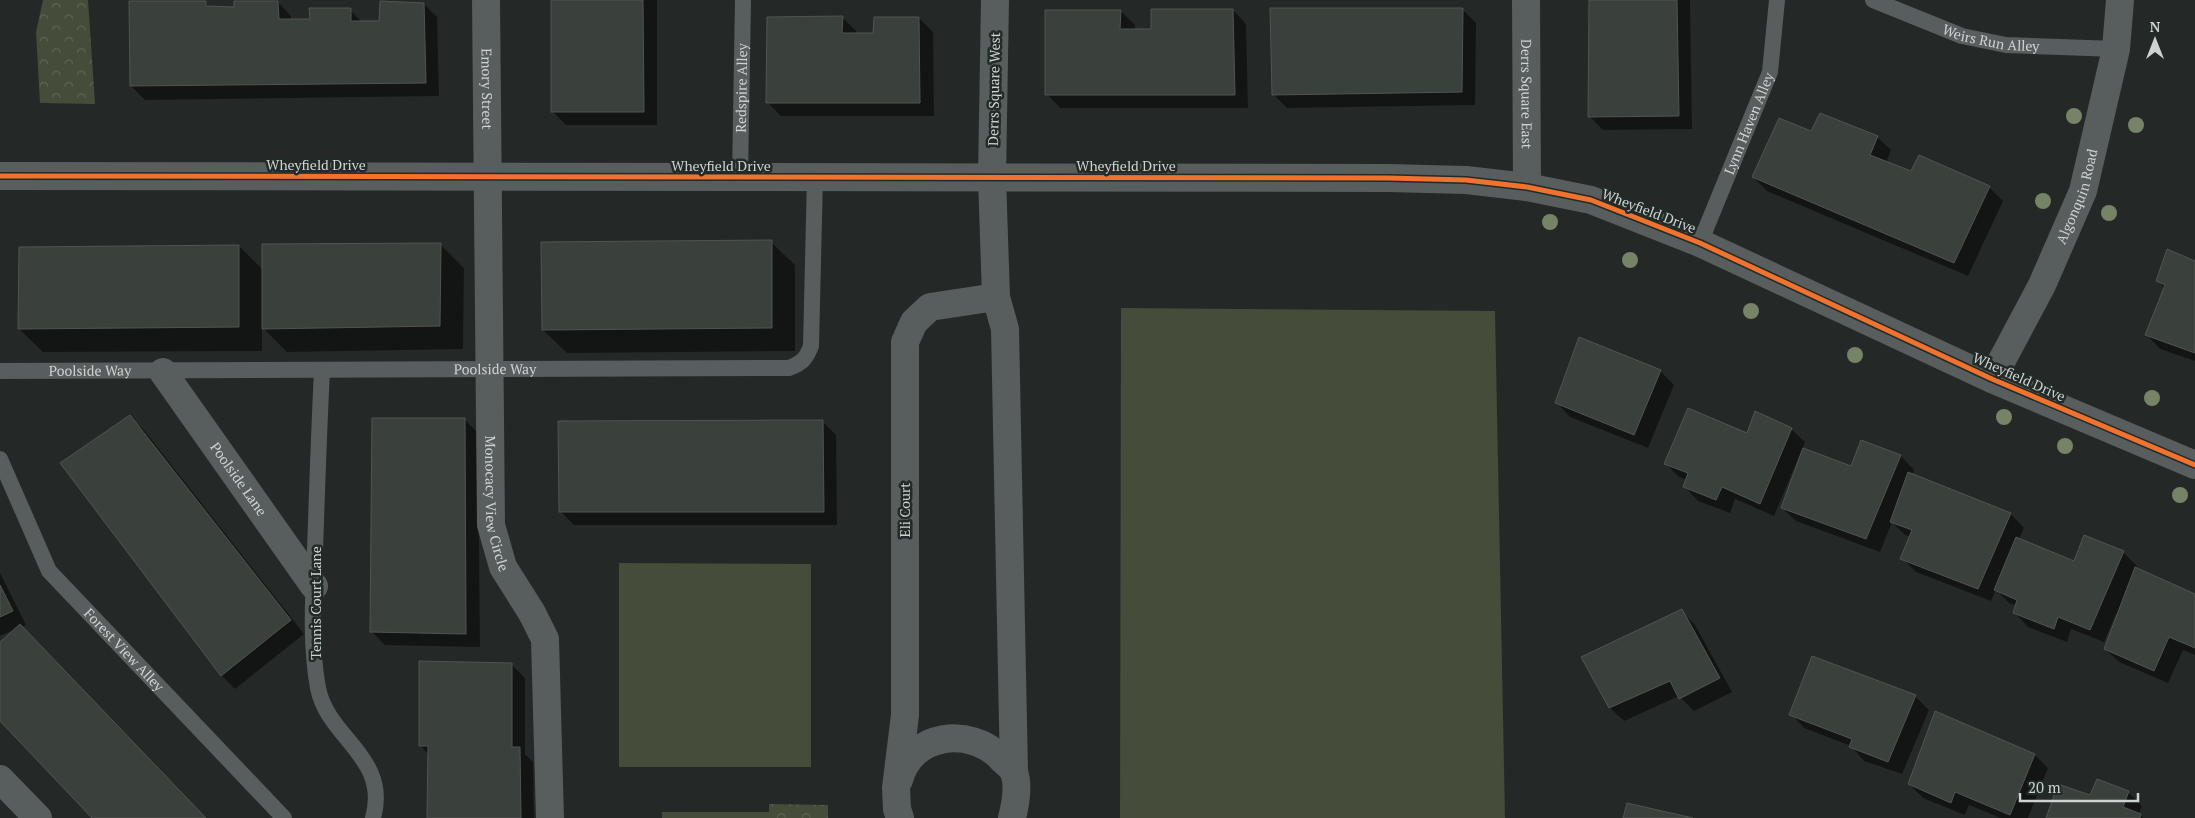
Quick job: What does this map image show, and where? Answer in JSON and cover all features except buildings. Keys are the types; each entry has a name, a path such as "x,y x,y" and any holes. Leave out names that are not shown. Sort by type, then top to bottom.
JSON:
{"street":[{"name":"Emory Street","path":"486,0 487,177"},
{"name":"Derrs Square West","path":"992,177 995,0"},
{"name":"Derrs Square East","path":"1526,0 1527,187"},
{"name":"Algonquin Road","path":"1992,379 2042,285 2083,191 2116,49 2120,0"},
{"name":"Wheyfield Drive","path":"0,176 1388,178 1466,180 1527,187 1591,200 1700,243 1992,379 2195,465"},
{"name":"Monocacy View Circle","path":"487,177 491,525 503,567 532,613 545,639 550,818"},
{"path":"992,177 996,297 1005,329 1016,799 1012,818"},
{"name":"Eli Court","path":"900,818 897,809 896,788 905,715 905,342 914,322 930,307 996,297"},
{"name":"Poolside Lane","path":"163,372 314,586"},
{"name":"Eli Court","path":"896,788 900,773 912,756 929,743 949,738 970,739 994,751 1014,772"},
{"path":"0,779 38,818"}],"lane":[{"name":"Redspire Alley","path":"740,177 743,0"},
{"name":"Lynn Haven Alley","path":"1700,243 1770,72 1777,0"},
{"name":"Weirs Run Alley","path":"1872,0 1962,36 2006,45 2116,49"},
{"name":"Poolside Way","path":"0,371 163,372 489,368 789,368 806,359 811,346 815,177"},
{"name":"Tennis Court Lane","path":"322,370 314,586 314,656 318,689 332,719 365,760 374,780 376,807 373,818"},
{"name":"Forest View Alley","path":"0,459 49,571 284,818"}],"green space":[{"path":"43,0 88,0 95,104 40,103 36,32"},
{"path":"1121,308 1495,311 1505,818 1120,818"},
{"path":"619,563 811,564 811,767 619,767"},
{"path":"769,804 828,805 828,818 769,818"},
{"path":"662,812 769,812 769,818 662,818"}],"cycle path":[{"path":"0,176 1388,178 1466,180 1527,187 1591,200 1700,243 1992,379 2195,465"}]}
